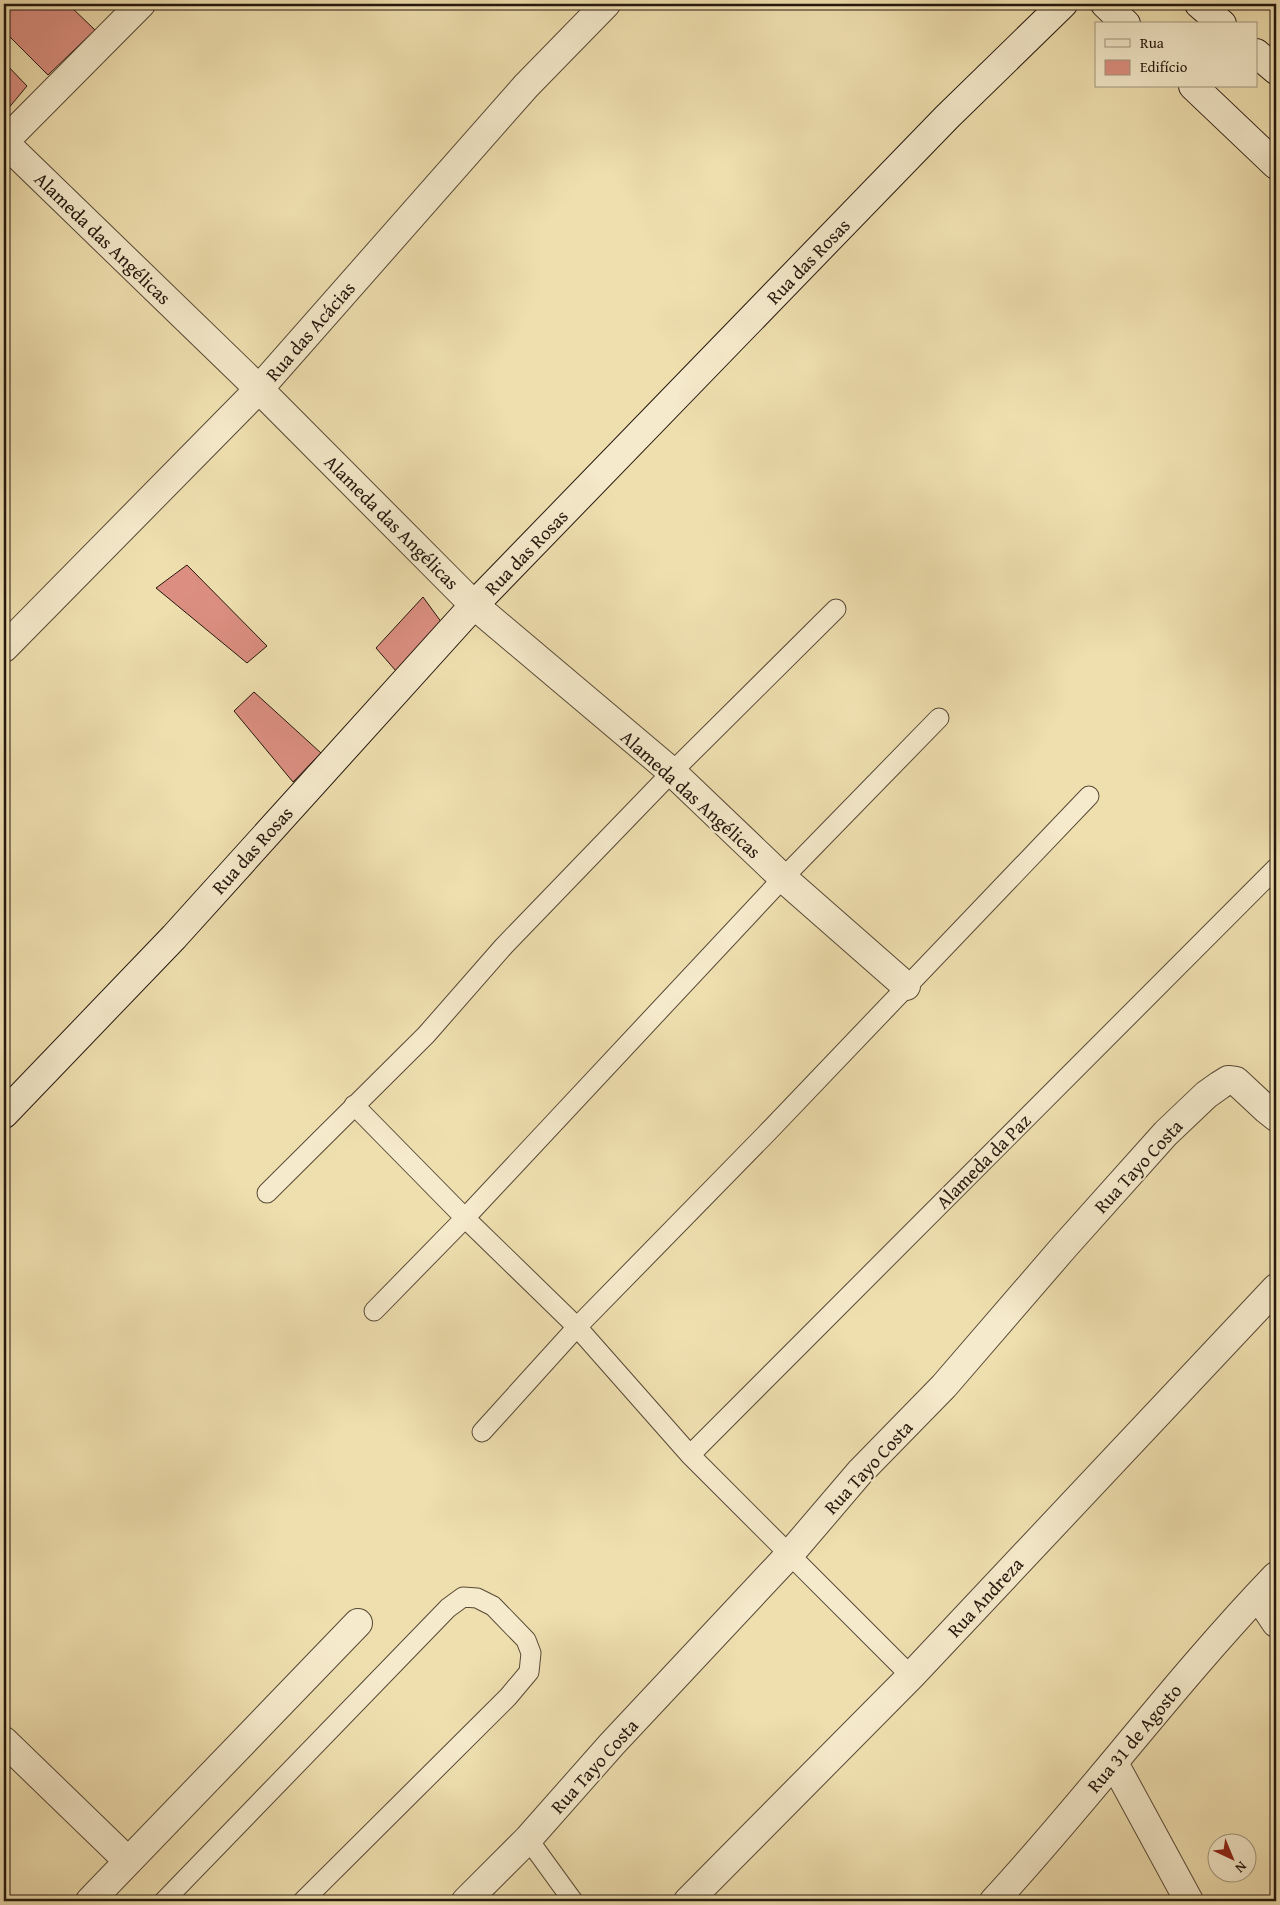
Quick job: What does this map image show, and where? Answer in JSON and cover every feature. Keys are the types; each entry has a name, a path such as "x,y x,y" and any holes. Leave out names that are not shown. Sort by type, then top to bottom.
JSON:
{"street":[{"path":"4,142 141,4"},
{"name":"Rua das Acácias","path":"4,648 259,389 526,86 606,4"},
{"name":"Rua das Rosas","path":"4,1114 174,936 474,605 948,117 1064,4"},
{"path":"1105,4 1124,22"},
{"path":"1199,4 1220,22"},
{"path":"1258,55 1276,70"},
{"path":"1195,88 1276,165"},
{"name":"Alameda das Angélicas","path":"4,142 259,389 474,605 672,772 783,878 906,986"},
{"name":"Rua Tayo Costa","path":"466,1901 528,1839 612,1744 790,1554 860,1472 944,1386 1064,1247 1160,1140 1206,1096 1228,1080 1236,1081 1276,1117"},
{"name":"Rua Andreza","path":"688,1901 911,1676 1276,1288"},
{"path":"1267,1586 1276,1623"},
{"name":"Rua 31 de Agosto","path":"994,1901 1036,1856 1174,1688 1267,1586"},
{"path":"90,1901 358,1623"},
{"path":"4,1741 128,1861"},
{"path":"1114,1763 1189,1901"}],"lane":[{"path":"267,1193 426,1035 504,946 672,772 836,609"},
{"path":"374,1311 465,1218 783,878 939,718"},
{"path":"482,1432 578,1327 765,1135 1089,796"},
{"name":"Alameda da Paz","path":"690,1455 1276,868"},
{"path":"354,1105 465,1218 578,1327 690,1455 911,1676"},
{"path":"164,1901 448,1608 464,1597 477,1598 493,1606 526,1640 531,1653 529,1672 508,1697 303,1901"},
{"path":"528,1839 573,1901"}],"building":[{"path":"4,4 68,4 95,30 48,75 4,31"},
{"path":"4,62 27,86 7,110 4,107"},
{"path":"187,565 267,646 247,663 156,588"},
{"path":"423,597 442,623 396,671 376,648"},
{"path":"254,692 321,753 293,782 234,711"}]}
